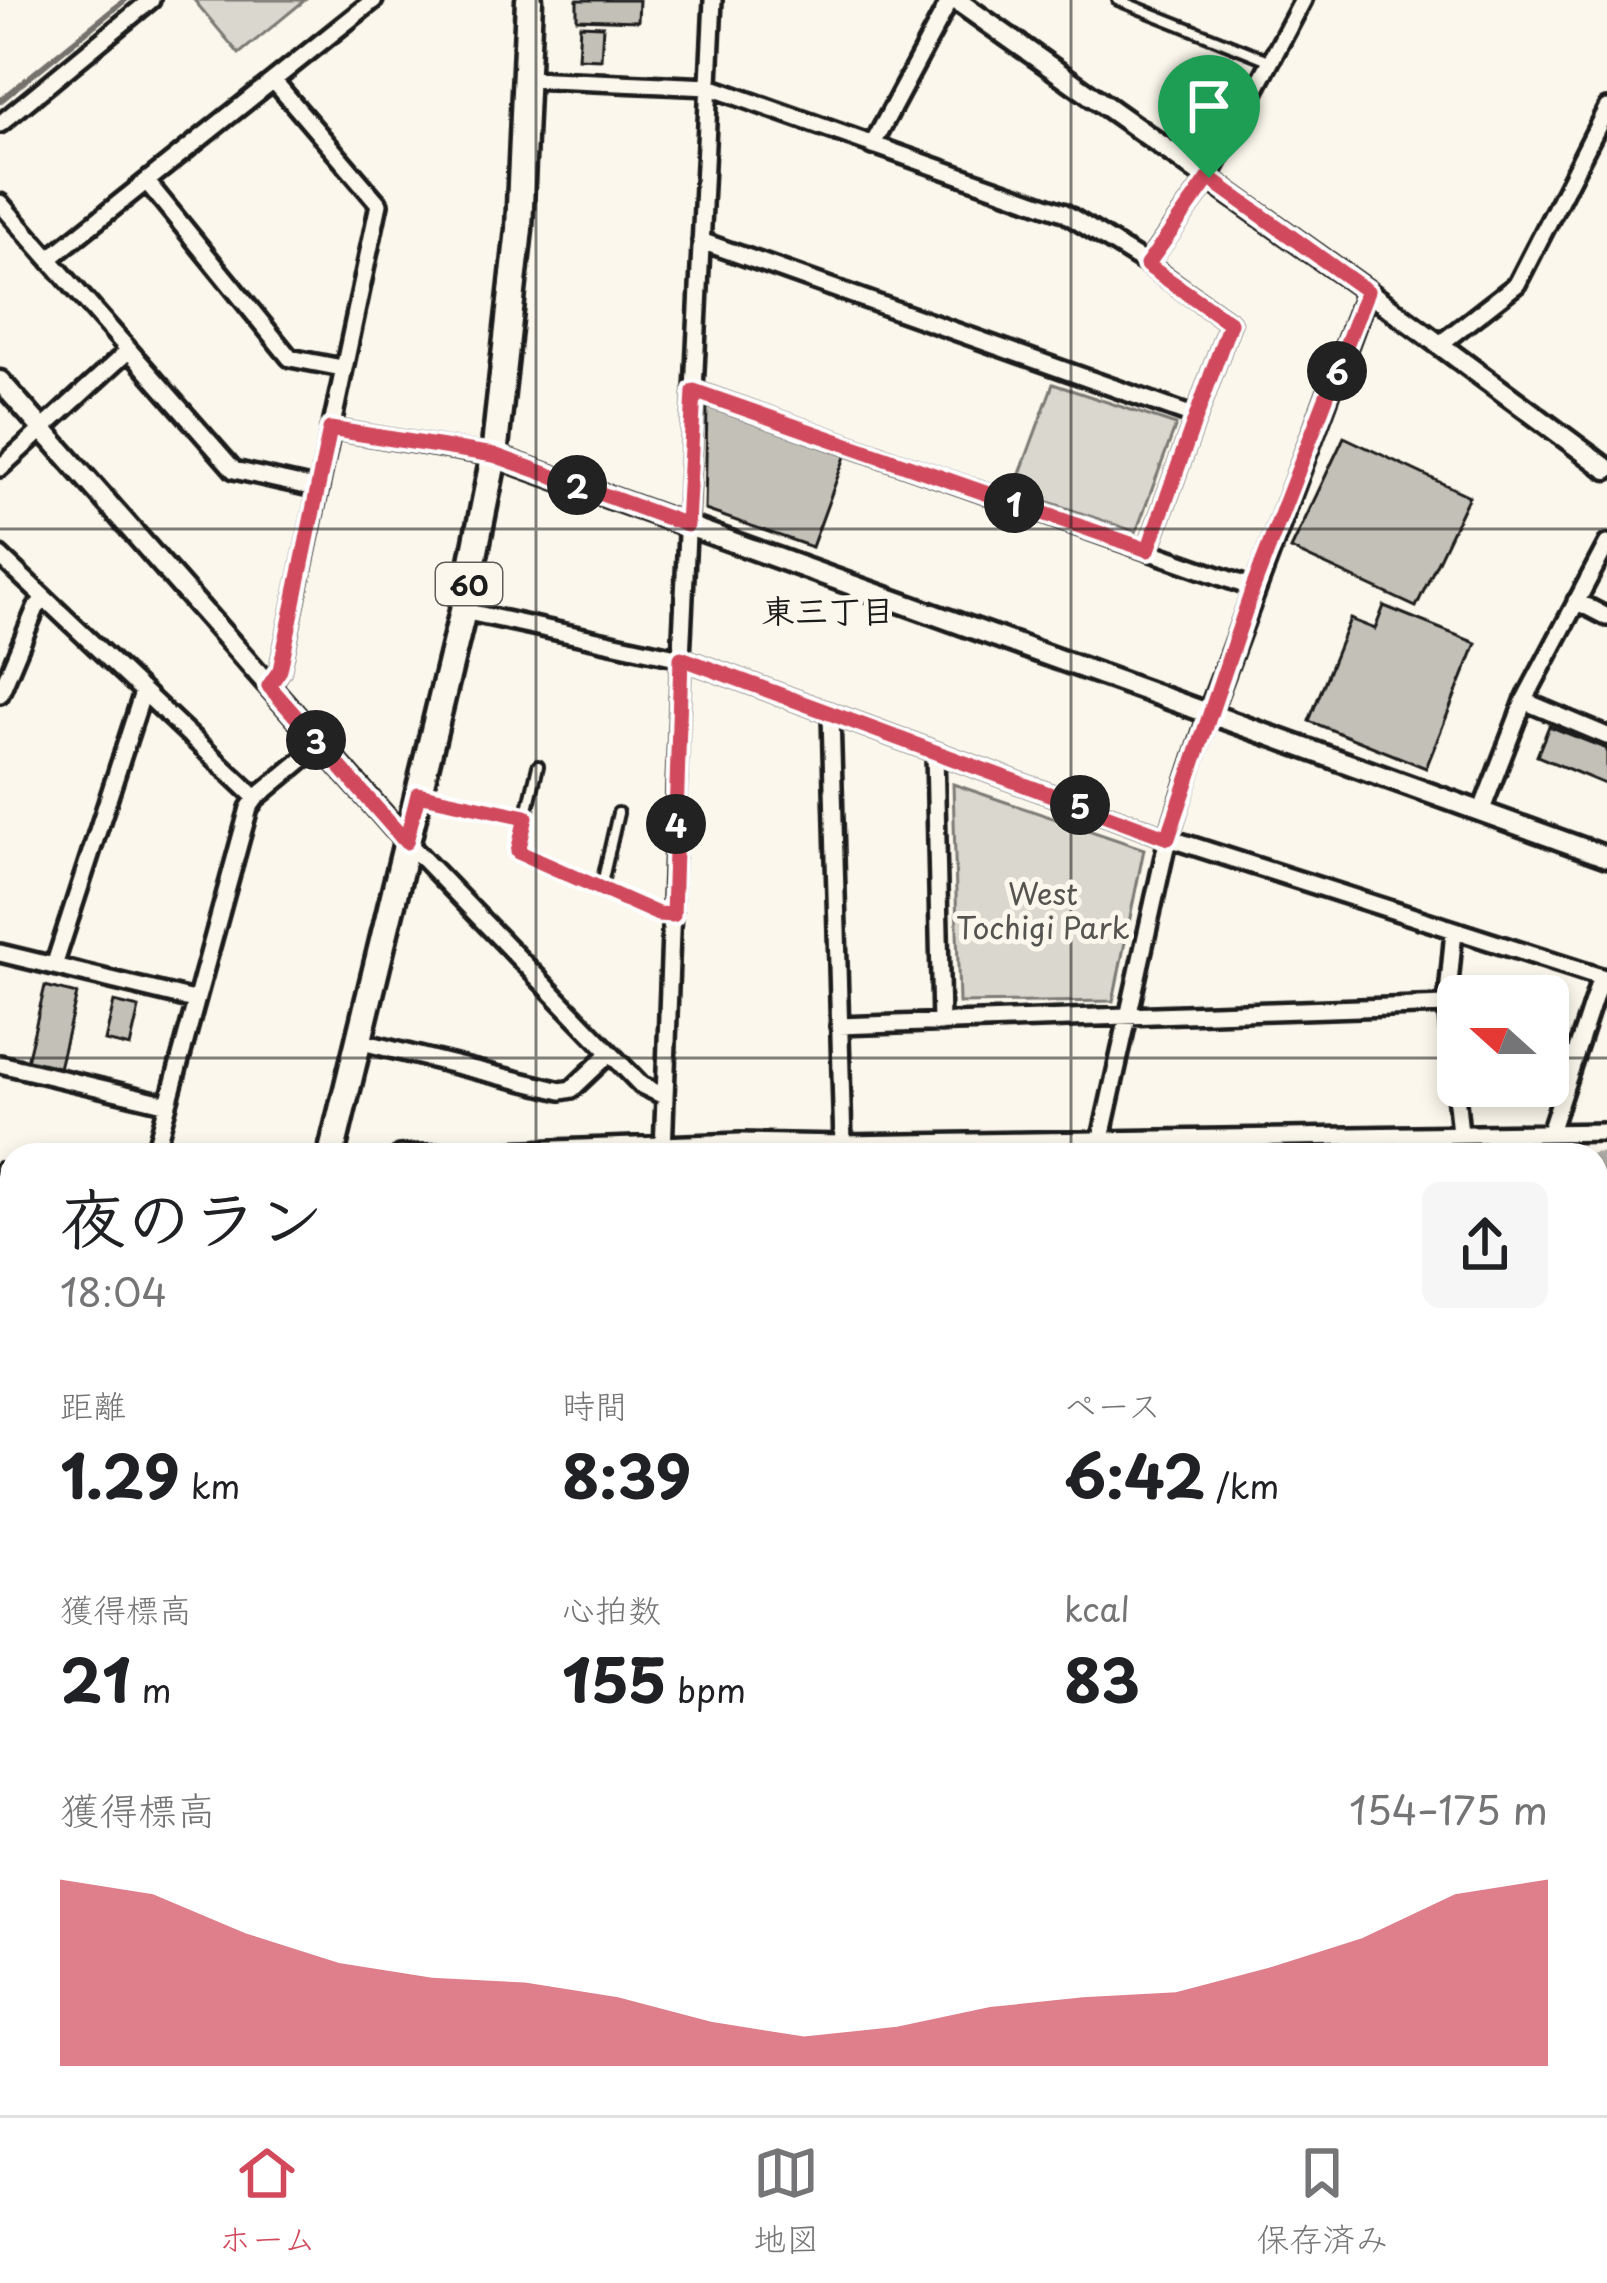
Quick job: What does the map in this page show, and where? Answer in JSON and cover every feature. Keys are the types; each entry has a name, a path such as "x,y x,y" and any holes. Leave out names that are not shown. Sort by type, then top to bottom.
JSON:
{"main road":[{"name":"60","path":"334,1143 463,611 494,455 519,229 529,0"}],"street":[{"path":"0,124 151,0"},
{"path":"49,259 374,0"},
{"path":"663,1143 713,0"},
{"path":"872,146 953,0 1367,291 1607,470"},
{"path":"1147,265 1209,178 1303,0"},
{"path":"527,79 710,87 1063,212 1230,323 1148,550"},
{"path":"269,686 280,670 379,204 274,82"},
{"path":"1440,344 1517,284 1607,108"},
{"path":"147,182 290,358 342,368"},
{"path":"0,203 234,470 319,489"},
{"path":"701,241 1196,417"},
{"path":"1102,1138 1168,838 1253,588 1367,291"},
{"path":"0,468 129,350"},
{"path":"0,381 406,842 609,1054 641,1085 664,1096"},
{"path":"694,391 1253,588"},
{"path":"330,429 494,455 1607,857"},
{"path":"1481,812 1524,701 1607,544"},
{"path":"0,556 256,799"},
{"path":"0,694 44,599"},
{"path":"1576,601 1607,617"},
{"path":"463,611 681,658 1168,838 1604,978 1550,1132"},
{"path":"53,966 143,692"},
{"path":"1524,701 1607,736"},
{"path":"831,715 843,1143"},
{"path":"157,1143 249,808 320,745"},
{"path":"935,753 941,1023"},
{"path":"1450,975 1454,931"},
{"path":"0,953 194,1000"},
{"path":"839,1026 1437,1005"},
{"path":"358,1041 561,1090 572,1089 609,1054"},
{"path":"0,1064 168,1104"},
{"path":"1457,1107 1460,1133"},
{"path":"886,1143 1607,1132"}],"lane":[{"path":"1118,0 1271,62"},
{"path":"538,766 518,852 658,914 673,915"},
{"path":"418,794 526,817"},
{"path":"601,889 618,812"}],"green space":[{"path":"194,0 305,0 239,54"},
{"path":"1053,384 1176,425 1136,532 1014,490"},
{"name":"West Tochigi Park","path":"953,784 1144,849 1113,1001 959,1003"}],"building":[{"path":"577,0 639,0 638,21 577,19"},
{"path":"580,25 603,26 601,59 578,58"},
{"path":"707,405 846,454 812,547 705,510"},
{"path":"1344,437 1469,496 1416,607 1291,549"},
{"path":"1384,606 1476,643 1426,768 1309,721 1350,619 1375,629"},
{"path":"1549,726 1607,749 1607,785 1537,756"},
{"path":"45,986 77,994 59,1068 27,1061"},
{"path":"114,1002 139,1008 130,1047 105,1041"}],"waterway":[{"path":"0,101 125,0"}],"district":[{"name":"東三丁目","path":"828,609"}],"route":[{"path":"1209,178 1367,291 1253,588 1168,838 681,658 673,915 658,914 518,852 526,817 418,794 406,842 269,686 280,670 330,429 494,455 687,525 694,391 1148,550 1230,323 1147,265 1209,178"}]}
